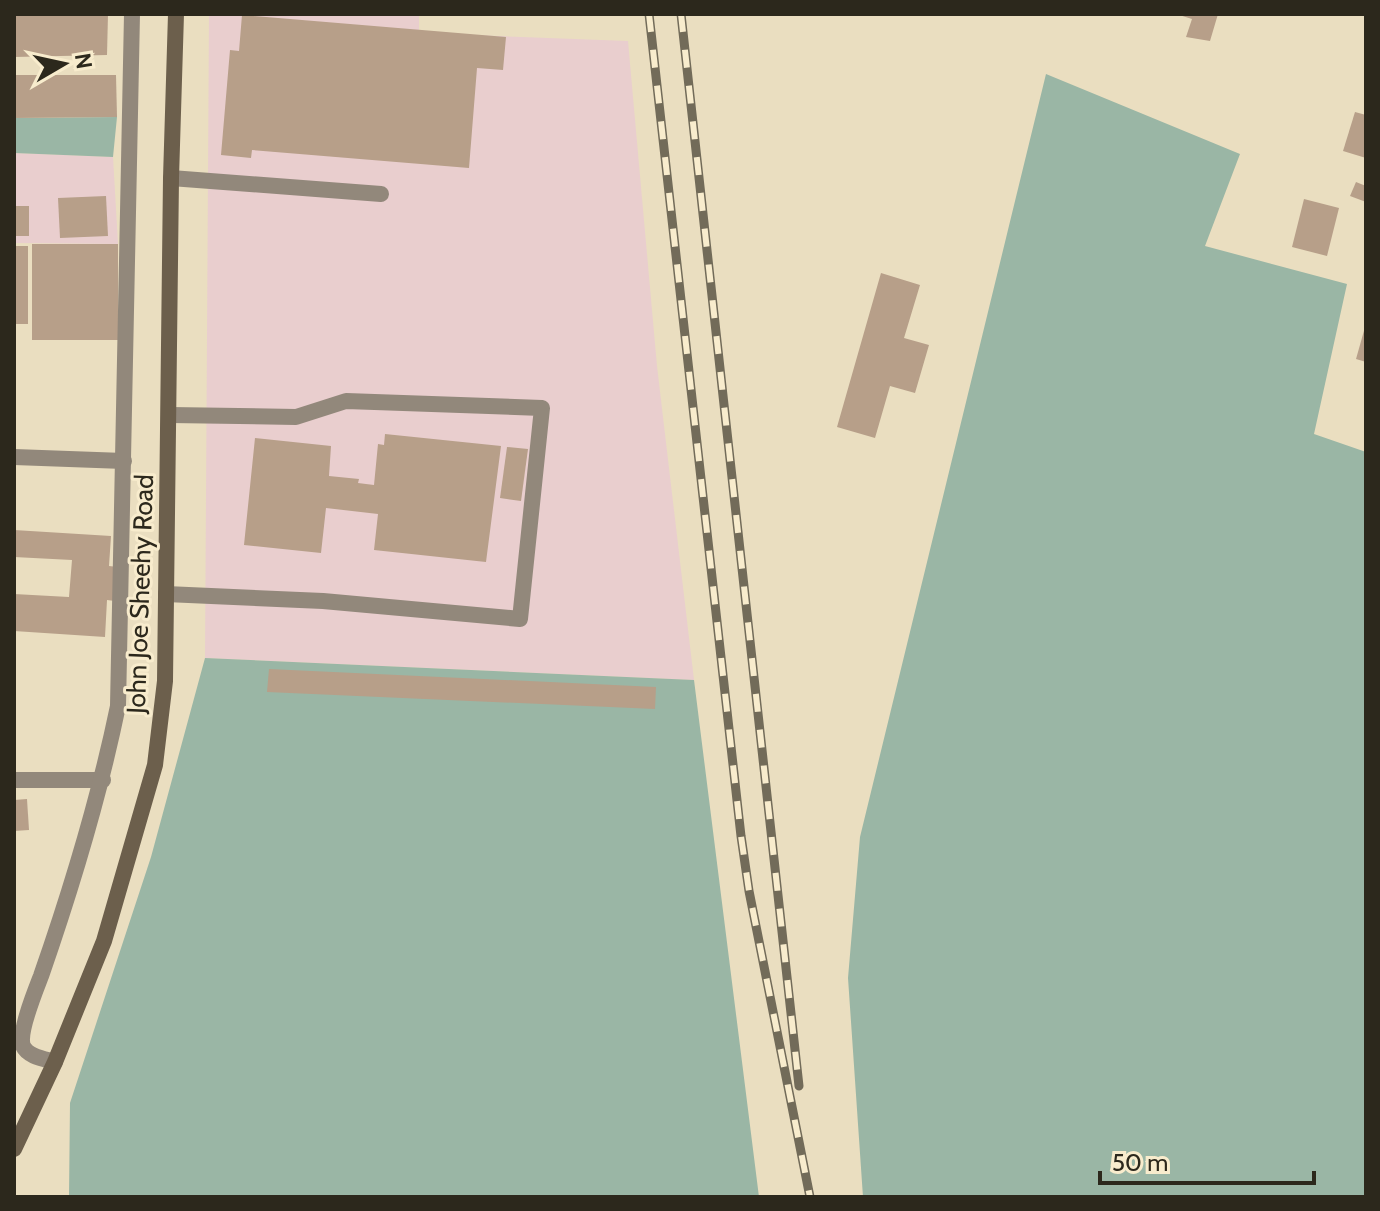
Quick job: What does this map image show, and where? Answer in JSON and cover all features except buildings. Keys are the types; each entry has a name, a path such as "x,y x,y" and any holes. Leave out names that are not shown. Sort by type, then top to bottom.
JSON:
{"main road":[{"name":"John Joe Sheehy Road","path":"14,1149 55,1062 104,941 155,765 165,681 176,14"}],"street":[{"path":"55,1062 25,1050 22,1039 103,780 118,706 132,14"},
{"path":"171,178 381,194"},
{"path":"166,594 323,601 520,619 542,408 346,401 296,417 170,415"},
{"path":"14,457 124,461"},
{"path":"14,780 103,780"}],"shaded area":[{"path":"209,14 419,14 419,33 628,41 657,366 694,680 205,658"},
{"path":"14,153 113,157 118,244 14,243"}],"green space":[{"path":"1046,74 1240,154 1205,246 1347,284 1314,434 1366,452 1366,1197 863,1197 848,978 860,837"},
{"path":"117,117 113,157 14,153 14,118"},
{"path":"205,658 694,680 759,1197 69,1197 70,1103 151,857"}],"railway":[{"path":"649,14 741,836 749,891 810,1197"},
{"path":"681,14 799,1086"}]}
